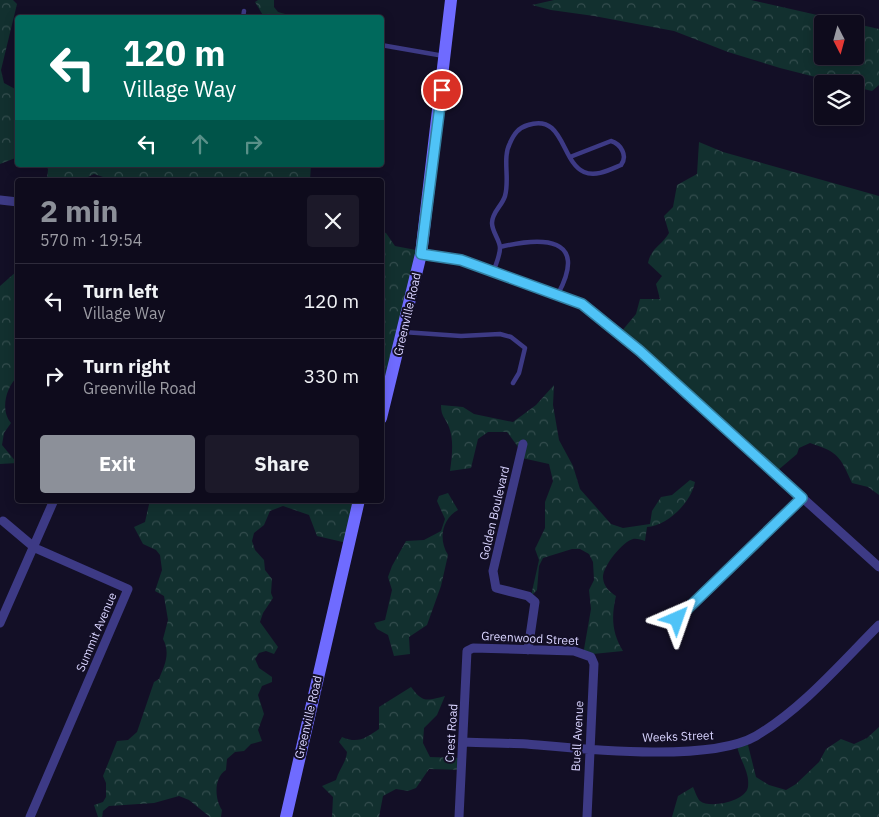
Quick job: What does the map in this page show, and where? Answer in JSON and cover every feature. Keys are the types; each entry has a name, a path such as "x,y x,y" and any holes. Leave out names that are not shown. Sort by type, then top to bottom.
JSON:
{"main road":[{"name":"Greenville Road","path":"384,406 421,254 451,0"},
{"name":"Greenville Road","path":"286,817 358,503"}],"street":[{"path":"0,200 15,202"},
{"path":"421,254 461,260 494,270 582,304 602,318 879,567"},
{"name":"Golden Boulevard","path":"523,444 493,571 496,588 528,596 535,602 528,650"},
{"path":"677,619 802,498"},
{"path":"0,623 35,548 53,503"},
{"name":"Summit Avenue","path":"2,521 35,548 128,589 30,817"},
{"name":"Weeks Street","path":"463,742 589,750 698,750 724,747 754,737 782,718 818,686 879,625"},
{"name":"Greenwood Street","path":"467,651 473,648 574,651 592,657"},
{"name":"Crest Road","path":"459,817 467,651"},
{"name":"Buell Avenue","path":"587,817 594,664 592,657"}],"lane":[{"path":"243,15 244,11"},
{"path":"384,46 445,56"},
{"path":"494,270 500,248 493,231 493,218 505,198 507,148 514,133 522,127 542,124 553,129 561,138 570,156 577,168 586,173 595,174 620,165 624,158 621,148 611,141 570,156"},
{"path":"500,248 548,241 558,246 565,254 568,263 568,272 558,294"},
{"path":"403,332 461,336 500,334 511,337 525,348 519,373 512,384"}],"green space":[{"path":"0,0 13,0 17,4 1,70 4,83 15,89 15,158 0,164"},
{"path":"258,0 274,0 274,7 278,12 289,15 263,15 255,2"},
{"path":"554,0 751,0 817,15 814,15 814,65 864,65 864,26 879,29 879,85 872,91 864,89 864,75 814,75 814,77 728,52 674,31 532,5"},
{"path":"699,142 723,152 879,196 879,495 868,487 852,483 837,456 827,449 810,443 799,448 797,454 777,471 621,332 636,314 640,299 660,299 656,284 662,276 648,263 649,258 669,233 664,216 673,207 677,185 697,174"},
{"path":"46,167 311,167 310,178 106,178 94,174 86,178 47,178"},
{"path":"384,233 395,246 416,250 384,398"},
{"path":"15,273 15,380 7,393 5,406 11,423 4,433 2,445 15,463 0,464 0,286"},
{"path":"554,385 553,405 559,440 573,466 580,489 611,524 623,528 650,524 652,511 661,497 672,495 690,480 695,482 689,498 677,512 655,526 647,527 645,541 634,539 624,544 606,568 603,578 604,584 616,596 613,611 614,625 623,651 583,655 591,609 589,590 594,580 593,562 589,554 580,549 572,549 543,558 539,566 537,590 531,596 539,560 535,549 545,528 545,502 553,481 549,464 522,458 521,451 507,432 488,432 478,439 471,468 450,471 452,437 442,415 441,405 463,407 474,414 513,422 536,405"},
{"path":"448,493 458,510 448,519 443,530 443,542 448,555 441,586 427,625 409,637 410,654 394,656 388,635 377,629 374,623 385,620 392,590 388,577 406,541 424,540 441,531 445,519 437,501 439,496"},
{"path":"149,503 359,503 347,543 317,536 309,515 283,506 270,511 264,525 254,533 252,541 255,550 264,560 265,570 272,579 271,593 273,598 263,613 260,622 278,647 274,654 266,651 259,653 255,659 259,668 272,677 272,682 262,686 258,695 264,714 258,730 262,741 251,744 244,751 235,752 227,759 226,770 219,778 216,789 222,810 221,817 210,817 189,800 179,796 154,803 109,806 103,811 102,817 98,817 94,805 103,802 106,797 106,783 103,776 117,741 128,740 137,732 154,682 159,679 167,655 163,639 168,620 164,596 155,591 162,570 160,555 156,550 143,544 134,527 145,522"},
{"path":"411,687 419,696 425,699 429,700 445,696 437,715 424,728 423,743 430,757 462,758 462,770 429,769 416,788 408,791 396,789 383,796 379,817 332,817 333,797 322,786 336,780 345,759 347,752 339,742 342,737 353,740 362,739 379,729 379,707"},
{"path":"879,727 879,817 672,817 678,796 693,787 700,801 711,804 735,800 746,792 748,776 737,746 747,741 756,777 769,785 786,790 796,784 819,762 826,749 841,739 854,744 867,738"}],"route":[{"path":"442,90 421,254 461,260 494,270 582,304 602,318 640,351 802,498 693,601 677,619"}]}
